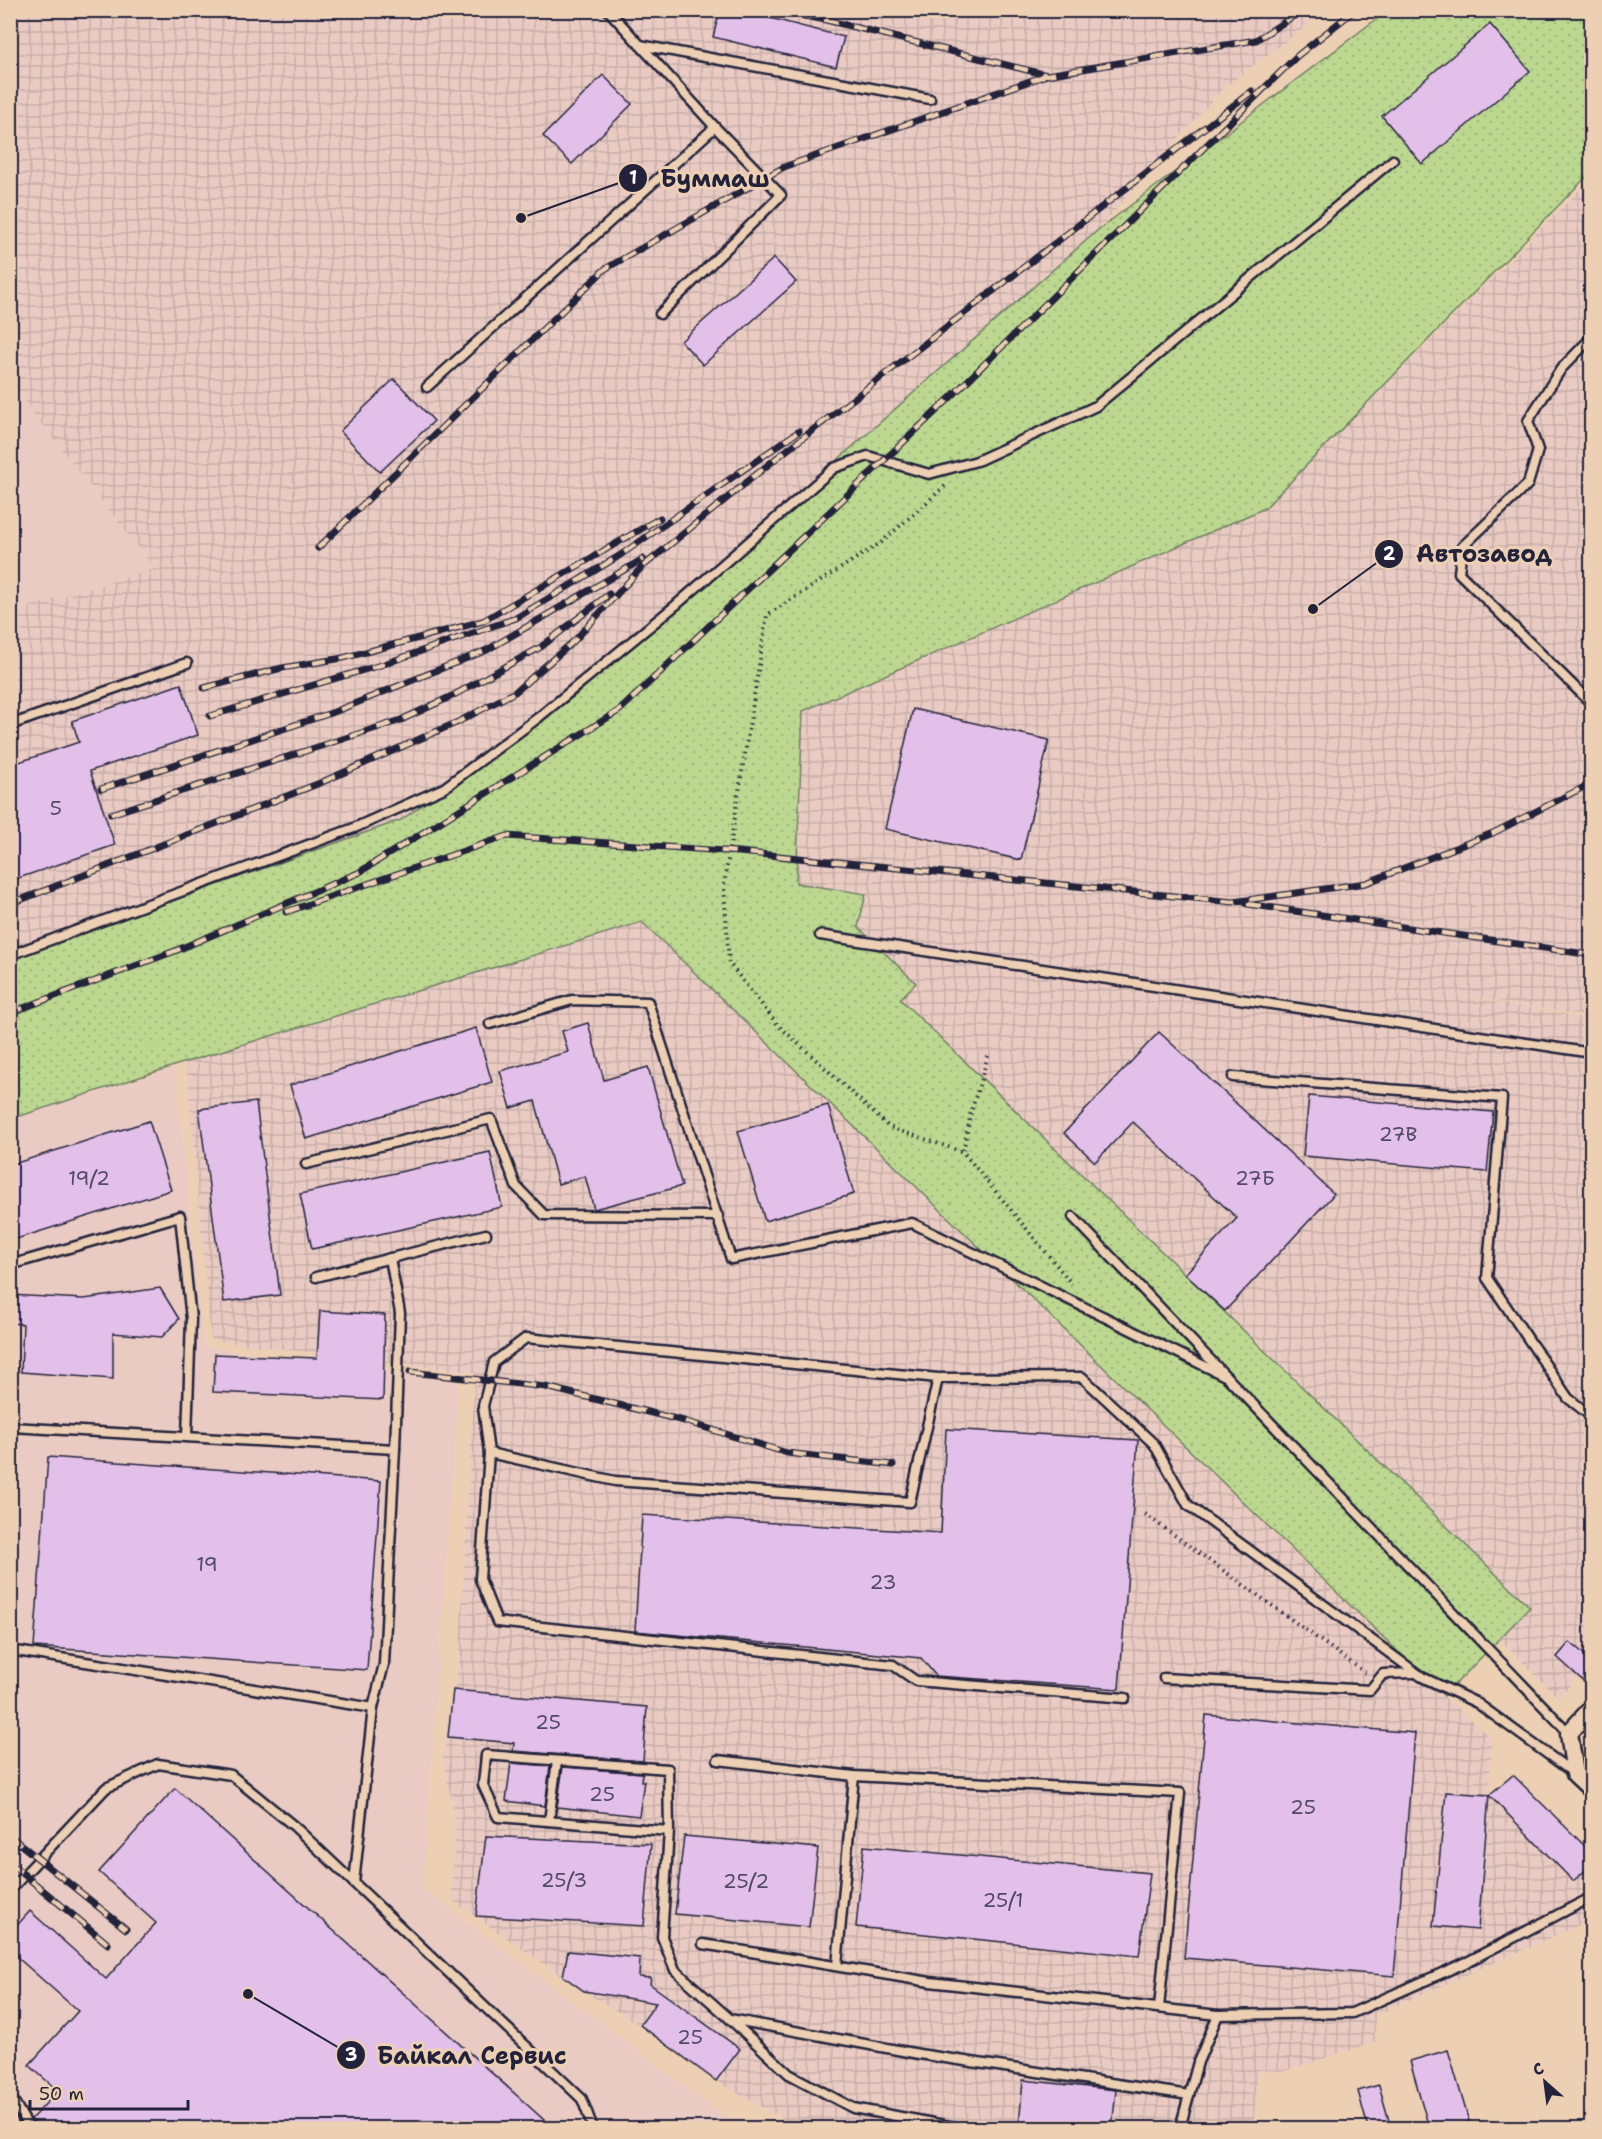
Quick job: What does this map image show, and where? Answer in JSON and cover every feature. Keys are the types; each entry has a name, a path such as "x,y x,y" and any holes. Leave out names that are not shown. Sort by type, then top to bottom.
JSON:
{"street":[{"path":"1592,1708 1569,1733 1575,1774 1592,1790"}],"lane":[{"path":"608,10 781,195 660,314"},
{"path":"640,45 930,99"},
{"path":"428,387 716,127"},
{"path":"10,955 354,828 444,788 539,717 649,627 834,468 868,456 929,474 976,461 1096,406 1393,160"},
{"path":"1592,337 1561,369 1528,421 1538,450 1528,484 1462,547 1459,573 1592,704"},
{"path":"10,725 187,663"},
{"path":"820,935 1592,1053"},
{"path":"490,1024 572,1000 648,1002 731,1259 912,1222 1227,1377"},
{"path":"1233,1077 1502,1098 1487,1278 1568,1398 1592,1417"},
{"path":"306,1164 491,1119 516,1186 544,1215 718,1216"},
{"path":"10,1265 180,1216 191,1318 187,1437"},
{"path":"1073,1217 1569,1733"},
{"path":"316,1276 486,1234"},
{"path":"354,1883 373,1708 384,1664 400,1313 390,1258"},
{"path":"1125,1698 916,1681 893,1665 497,1622 480,1579 489,1453 483,1406 494,1362 526,1338 938,1378 1082,1377 1154,1444 1188,1505 1416,1673 1477,1703 1575,1774"},
{"path":"489,1453 615,1481 910,1502 938,1378"},
{"path":"10,1466 11,1425 395,1449"},
{"path":"10,1650 373,1708"},
{"path":"1164,1678 1370,1690 1383,1674 1416,1673"},
{"path":"669,1831 498,1817 483,1785 486,1755 668,1769 669,1831 662,1937 675,1970 789,2074 853,2108 960,2128"},
{"path":"718,1760 855,1776 1180,1793 1160,2008"},
{"path":"549,1821 557,1761"},
{"path":"10,1890 106,1788 158,1764 231,1775 296,1827 582,2099 594,2128"},
{"path":"837,1966 855,1776"},
{"path":"703,1944 930,1982 1218,2015 1352,2013 1467,1962 1592,1896"},
{"path":"1180,2128 1198,2062 1218,2015"},
{"path":"730,2019 919,2054 1189,2095"},
{"path":"10,2095 29,2128"}],"path":[{"path":"946,485 882,542 766,615 724,885 729,963 777,1024 889,1127 963,1152 1073,1286"},
{"path":"963,1152 971,1112 988,1056"},
{"path":"1145,1514 1377,1681"}],"shaded area":[{"path":"10,11 1327,11 1223,88 1098,230 682,597 575,696 401,820 11,958 11,612 155,569 33,413 11,379"},
{"path":"1591,178 1591,1017 1383,982 1591,1019 1591,1663 1558,1698 1500,1639 1529,1607 900,999 916,983 858,927 796,883 803,711 1265,508"},
{"path":"10,379 33,413 156,570 11,612"},
{"path":"641,922 1422,1677 1492,1739 1489,1795 1559,1868 1586,1847 1591,1854 1591,1920 1375,2015 1375,2042 1284,2071 1258,2070 1253,2128 799,2128 716,2081 640,2025 583,1991 452,1900 455,1817 443,1760 459,1660 475,1373 211,1340 186,1062"},
{"path":"175,1068 204,1347 459,1379 422,1888 740,2128 11,2128 10,1119"}],"green space":[{"path":"1387,11 1591,11 1591,172 1265,508 803,711 796,883 866,894 858,927 916,983 900,999 1530,1607 1444,1696 642,922 186,1062 11,1119 10,958 401,820 575,696 682,597 1098,230"}],"building":[{"path":"720,10 738,10 844,37 836,67 713,37"},
{"path":"1490,24 1530,71 1422,164 1382,116"},
{"path":"603,75 632,104 572,164 543,136"},
{"path":"774,258 796,282 703,365 681,341"},
{"path":"394,379 434,421 380,472 340,431"},
{"path":"181,684 198,735 90,771 115,845 10,881 10,765 79,742 72,721"},
{"path":"913,709 1049,740 1021,860 885,829"},
{"path":"588,1023 604,1080 648,1067 682,1186 594,1209 585,1176 558,1184 535,1101 511,1108 500,1071 568,1052 562,1031"},
{"path":"476,1028 492,1082 306,1139 290,1085"},
{"path":"1159,1032 1334,1194 1225,1311 1185,1274 1237,1218 1133,1122 1095,1162 1064,1133"},
{"path":"1309,1096 1493,1112 1487,1172 1303,1156"},
{"path":"256,1102 280,1295 224,1302 199,1109"},
{"path":"828,1105 854,1194 765,1221 738,1131"},
{"path":"149,1121 171,1190 10,1241 10,1165"},
{"path":"490,1152 502,1207 312,1249 300,1194"},
{"path":"160,1288 179,1319 162,1337 113,1333 113,1379 21,1372 23,1324 10,1323 10,1295 84,1299"},
{"path":"320,1311 385,1315 383,1400 213,1392 215,1354 317,1358"},
{"path":"946,1429 1138,1440 1119,1689 936,1676 921,1658 635,1631 642,1515 941,1533"},
{"path":"48,1457 381,1481 367,1670 34,1647"},
{"path":"1570,1642 1592,1661 1592,1689 1557,1657"},
{"path":"453,1690 647,1707 643,1761 513,1751 514,1743 448,1737"},
{"path":"1206,1715 1415,1733 1394,1976 1184,1958"},
{"path":"511,1763 550,1766 545,1806 506,1801"},
{"path":"563,1767 642,1773 641,1781 644,1781 639,1816 557,1807"},
{"path":"1513,1775 1592,1853 1592,1865 1573,1881 1489,1795"},
{"path":"175,1788 553,2128 38,2128 31,2119 58,2091 29,2065 78,2011 10,1951 10,1933 30,1911 106,1979 156,1923 99,1872"},
{"path":"1446,1792 1489,1795 1478,1930 1433,1926"},
{"path":"486,1836 651,1844 644,1926 476,1916"},
{"path":"684,1836 818,1848 809,1927 675,1914"},
{"path":"864,1846 1150,1873 1139,1956 856,1927"},
{"path":"568,1951 640,1958 639,1977 651,1978 650,1984 740,2049 716,2081 640,2025 656,2003 584,1991 563,1976"},
{"path":"1448,2050 1471,2128 1429,2128 1410,2061"},
{"path":"1023,2080 1116,2090 1112,2128 1019,2126"},
{"path":"1379,2085 1391,2128 1368,2128 1358,2091"}],"railway":[{"path":"769,10 826,20 1047,75 1256,40 1303,10"},
{"path":"10,1013 175,951 358,873 620,710 950,398 1297,56 1355,10"},
{"path":"318,548 605,269 784,167 1047,75"},
{"path":"10,904 320,783 458,722 515,692 574,641 641,568 774,460 1252,91"},
{"path":"210,716 384,664 516,618 619,556 799,431"},
{"path":"204,688 282,668 343,658 483,621 660,518"},
{"path":"101,789 334,712 487,650 643,559"},
{"path":"111,814 401,720 452,696 541,647 609,594"},
{"path":"286,912 507,836 739,852 1233,902 1366,883 1493,833 1592,783"},
{"path":"1247,904 1592,955"},
{"path":"410,1372 546,1387 684,1421 787,1453 893,1465"},
{"path":"10,1836 126,1929"},
{"path":"10,1863 108,1944"}],"place":[{"name":"Буммаш","path":"521,218"},
{"name":"Автозавод","path":"1313,609"},
{"name":"Байкал Сервис","path":"248,1994"}]}
